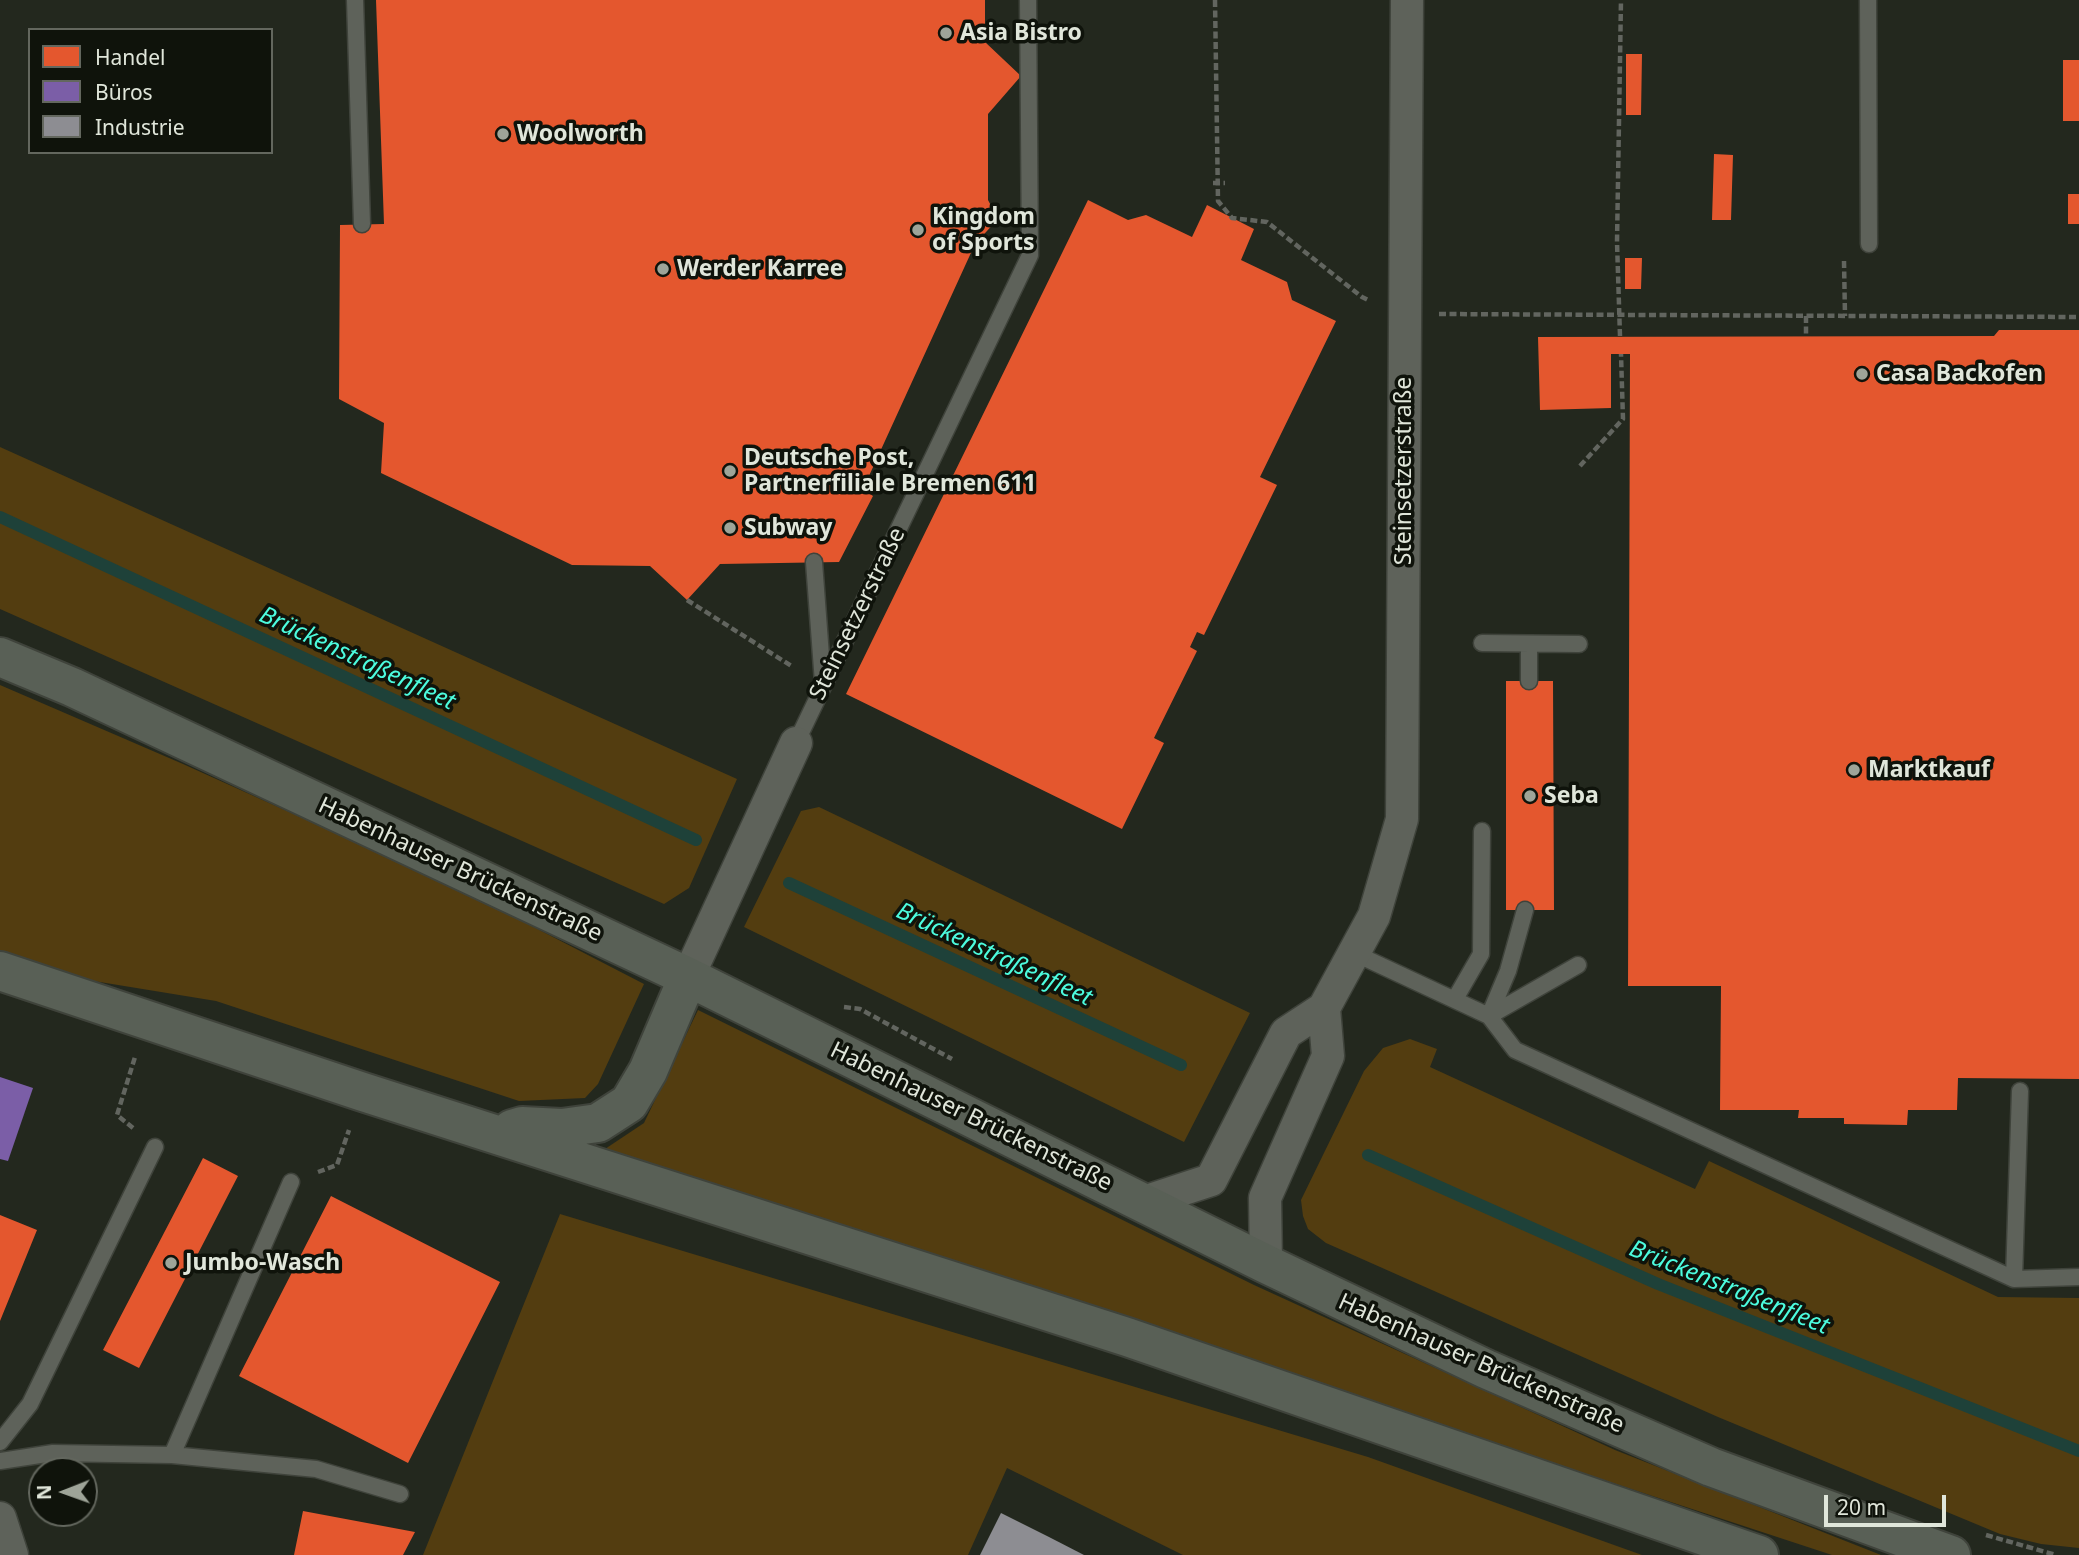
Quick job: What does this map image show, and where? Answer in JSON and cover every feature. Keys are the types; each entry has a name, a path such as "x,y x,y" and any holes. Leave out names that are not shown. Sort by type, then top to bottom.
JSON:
{"main road":[{"name":"Habenhauser Brückenstraße","path":"0,657 72,687 688,977 1266,1264 1486,1369 1712,1467 1951,1555"},
{"path":"0,971 363,1092 1127,1337 1759,1555"},
{"path":"497,1135 522,1126 562,1128 598,1123 629,1103 648,1071 688,977"}],"street":[{"name":"Steinsetzerstraße","path":"1144,1202 1212,1180 1286,1034 1324,1009 1374,916 1402,819 1407,0"},
{"name":"Steinsetzerstraße","path":"688,977 796,743"},
{"path":"1266,1264 1265,1198 1328,1056 1324,1009"},
{"path":"0,1518 12,1555"}],"lane":[{"path":"355,0 362,224"},
{"name":"Steinsetzerstraße","path":"796,743 1030,255 1028,0"},
{"path":"1868,0 1869,244"},
{"path":"814,562 823,685"},
{"path":"1482,643 1579,644"},
{"path":"1529,644 1529,681"},
{"path":"1455,999 1481,954 1482,831"},
{"path":"1489,1016 1508,971 1525,910"},
{"path":"1354,953 1489,1016 1514,1050 2014,1279 2079,1277"},
{"path":"1489,1016 1578,965"},
{"path":"2014,1279 2020,1091"},
{"path":"0,1442 30,1404 155,1147"},
{"path":"172,1455 291,1182"},
{"path":"0,1461 52,1453 172,1455 316,1469 400,1494"}],"path":[{"path":"1215,0 1215,183 1218,201 1232,218 1267,222 1362,298 1405,314 2079,317"},
{"path":"1620,336 1618,229 1621,0"},
{"path":"1215,183 1225,183"},
{"path":"1806,316 1806,335"},
{"path":"1580,466 1623,419 1621,354"},
{"path":"687,600 823,685"},
{"path":"135,1057 117,1115 155,1147"},
{"path":"291,1182 337,1165 363,1092"}],"shaded area":[{"path":"0,447 737,779 689,888 664,904 0,609"},
{"path":"0,685 464,891 644,984 598,1084 585,1098 519,1101 216,1001 63,976 0,954"},
{"path":"819,807 1250,1013 1184,1142 744,927 801,811"},
{"path":"698,1010 1254,1285 1615,1450 1881,1555 1832,1555 602,1151 644,1123"},
{"path":"1410,1039 1437,1049 1430,1067 1695,1189 1709,1161 1998,1297 2079,1298 2079,1548 2041,1544 2000,1534 1718,1417 1326,1243 1308,1229 1301,1200 1364,1071 1383,1048"},
{"path":"560,1214 1368,1457 1642,1555 1183,1555 1007,1468 968,1555 423,1555"}],"building: Handel":[{"path":"376,0 985,0 985,42 1021,76 988,114 988,200 998,219 975,244 863,489 873,496 839,562 720,564 687,600 650,566 572,565 381,473 384,423 339,399 340,225 384,224"},
{"path":"1626,54 1642,54 1641,115 1626,115"},
{"path":"2063,60 2079,60 2079,121 2063,121"},
{"path":"1714,154 1733,155 1731,220 1712,220"},
{"path":"2068,194 2079,194 2079,224 2068,224"},
{"path":"1088,200 1128,220 1146,215 1192,237 1207,205 1254,229 1241,260 1287,282 1292,300 1336,321 1260,477 1277,485 1204,635 1197,632 1190,647 1197,651 1154,738 1164,743 1122,829 846,694"},
{"path":"1625,258 1642,258 1641,289 1625,289"},
{"name":"Marktkauf","path":"1999,330 2079,330 2079,1079 1958,1078 1957,1110 1908,1110 1907,1125 1844,1124 1844,1118 1798,1118 1799,1110 1720,1110 1721,986 1628,986 1630,354 1611,354 1611,408 1540,410 1538,337 1994,336"},
{"name":"Seba","path":"1506,681 1553,681 1554,910 1506,910"},
{"name":"Jumbo-Wasch","path":"203,1158 238,1176 139,1368 103,1350"},
{"path":"331,1196 500,1282 408,1463 239,1376"},
{"path":"0,1215 37,1230 0,1321"},
{"path":"303,1511 415,1532 403,1555 294,1555"}],"building: Büros":[{"path":"0,1077 33,1088 8,1161 0,1159"}],"building: Industrie":[{"path":"1001,1513 1049,1537 1084,1555 980,1555"}],"waterway":[{"name":"Brückenstraßenfleet","path":"0,517 696,840"},
{"name":"Brückenstraßenfleet","path":"789,883 1181,1065"},
{"name":"Brückenstraßenfleet","path":"1368,1155 1658,1284 2079,1451"}],"place":[{"name":"Asia Bistro","path":"946,33"},
{"name":"Woolworth","path":"503,134"},
{"name":"Kingdom of Sports","path":"918,230"},
{"name":"Werder Karree","path":"663,269"},
{"name":"Casa Backofen","path":"1862,374"},
{"name":"Deutsche Post, Partnerfiliale Bremen 611","path":"730,471"},
{"name":"Subway","path":"730,528"},
{"name":"Marktkauf","path":"1854,770"},
{"name":"Seba","path":"1530,796"},
{"name":"Jumbo-Wasch","path":"171,1263"}]}
